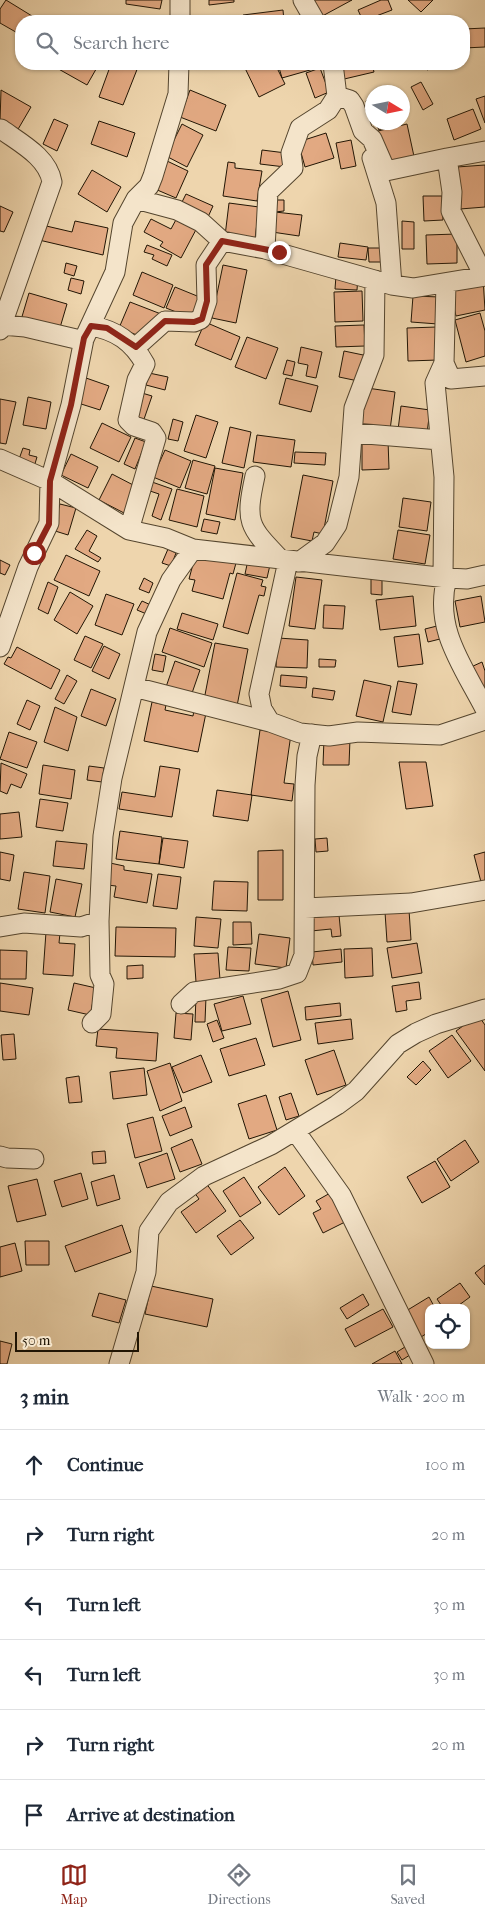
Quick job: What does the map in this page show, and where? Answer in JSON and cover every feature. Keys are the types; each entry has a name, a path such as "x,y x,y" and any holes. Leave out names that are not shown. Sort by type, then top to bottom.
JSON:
{"street":[{"path":"180,0 180,15"},
{"path":"303,0 312,15"},
{"path":"0,647 28,567 49,524 50,481 71,405 88,332 115,272 124,223 136,199 149,186 153,176 178,94 179,70"},
{"path":"265,248 268,192 293,168 291,153 300,128 328,110 337,96 333,70"},
{"path":"337,96 350,100 363,131 372,139 386,171 485,151"},
{"path":"1,129 42,160 50,172 52,182 42,216 1,327 25,327 76,339 88,332 107,328 136,347 145,364 137,380 128,420 134,426 152,432 156,438 129,530"},
{"path":"289,561 325,543 337,525 350,477 354,408 374,355 384,282 386,203 371,156 372,139"},
{"path":"136,199 177,210 200,222 222,241 265,248 384,282 413,288 485,276 451,211 452,192 447,158"},
{"path":"136,347 165,321 194,322 202,319 207,301 206,265 222,241"},
{"path":"446,283 444,363 435,383 445,514 443,617 452,647 485,709"},
{"path":"444,363 451,379 485,376"},
{"path":"354,433 440,440"},
{"path":"0,459 50,481 129,530 166,538 192,549 445,578 468,579 485,575"},
{"path":"255,476 248,507 255,533 289,561"},
{"path":"92,1023 101,1014 104,984 100,975 99,921 103,836 122,726 134,687 147,632 171,580 192,549"},
{"path":"270,722 262,709 259,694 289,561"},
{"path":"134,687 270,722 300,733 440,735 485,720"},
{"path":"181,1004 194,992 279,979 298,973 304,955 305,785 307,756 312,734"},
{"path":"305,908 412,902 485,890"},
{"path":"1,928 24,923 81,927 99,921"},
{"path":"119,1364 146,1272 149,1231 157,1217 170,1202 204,1176 296,1132 356,1091 398,1044 436,1024 485,1009"},
{"path":"296,1132 341,1195 424,1364"},
{"path":"0,1156 34,1159"}],"building":[{"path":"6,0 30,15 15,15 15,32 0,23 0,9"},
{"path":"126,0 162,0 160,9 126,4"},
{"path":"209,0 234,0 234,2 209,5"},
{"path":"304,0 352,0 324,15 312,15"},
{"path":"381,0 388,0 392,10 379,15 360,15 358,10"},
{"path":"408,0 433,0 421,12"},
{"path":"283,10 283,15 243,15"},
{"path":"485,28 485,47 470,48 470,29"},
{"path":"60,70 96,70 87,85"},
{"path":"109,70 137,70 123,105 99,97"},
{"path":"246,70 278,70 285,84 259,97"},
{"path":"280,70 310,70 282,78"},
{"path":"321,70 329,92 315,98 306,73"},
{"path":"338,70 374,70 374,72 340,80"},
{"path":"421,82 433,104 423,110 411,87"},
{"path":"1,90 31,107 17,131 0,122"},
{"path":"190,90 226,105 216,131 180,117"},
{"path":"485,96 485,123 476,99"},
{"path":"473,109 481,129 454,140 447,119"},
{"path":"54,119 68,125 57,151 43,144"},
{"path":"99,121 135,133 127,157 91,144"},
{"path":"182,124 203,135 187,167 166,156"},
{"path":"408,130 415,161 386,167 378,131"},
{"path":"326,133 334,158 305,167 298,142"},
{"path":"351,140 356,166 341,169 336,143"},
{"path":"262,150 286,153 285,167 260,164"},
{"path":"167,161 188,171 176,198 155,189"},
{"path":"228,162 235,163 235,168 262,171 257,201 223,196"},
{"path":"485,165 485,207 460,209 457,167"},
{"path":"92,170 121,187 107,212 78,194"},
{"path":"186,194 213,206 208,217 181,204"},
{"path":"423,196 442,196 443,220 424,221"},
{"path":"275,200 284,200 284,211 275,212"},
{"path":"229,203 259,207 255,239 225,236"},
{"path":"0,206 13,212 4,232 0,231"},
{"path":"275,212 302,215 299,236 272,232"},
{"path":"179,214 199,224 181,258 160,246 163,242 144,232 151,219 171,229"},
{"path":"75,221 108,228 103,255 39,240 42,225 72,232"},
{"path":"402,221 414,222 414,249 402,249"},
{"path":"457,234 457,263 427,264 426,235"},
{"path":"340,243 368,247 366,260 338,257"},
{"path":"147,245 172,255 167,266 152,259 154,255 144,252"},
{"path":"368,248 383,248 383,262 369,262"},
{"path":"66,263 77,266 74,276 64,273"},
{"path":"223,265 247,270 236,323 212,318"},
{"path":"142,272 173,285 164,308 133,295"},
{"path":"336,276 358,276 357,290 335,289"},
{"path":"71,278 84,281 81,294 68,290"},
{"path":"483,278 485,310 456,316 449,285"},
{"path":"175,287 202,298 194,319 166,308"},
{"path":"362,291 363,321 335,322 334,292"},
{"path":"29,293 67,304 59,331 21,320"},
{"path":"413,296 440,297 438,324 411,322"},
{"path":"130,302 161,314 142,337 119,328"},
{"path":"480,313 485,331 485,356 466,362 455,320"},
{"path":"205,322 240,337 231,360 195,345"},
{"path":"364,325 365,346 336,347 335,326"},
{"path":"437,327 438,360 408,361 407,328"},
{"path":"247,337 278,348 266,379 235,367"},
{"path":"301,347 322,352 316,378 306,376 308,365 298,363"},
{"path":"344,351 368,356 363,382 339,377"},
{"path":"287,360 295,362 292,376 283,374"},
{"path":"149,373 168,377 165,390 146,385"},
{"path":"86,378 109,386 100,410 78,403"},
{"path":"286,378 318,386 311,412 279,404"},
{"path":"367,388 395,392 390,430 361,426"},
{"path":"142,393 152,396 142,425 133,422"},
{"path":"28,397 51,402 46,429 23,425"},
{"path":"0,399 16,402 6,444 0,443"},
{"path":"401,406 430,410 427,433 398,430"},
{"path":"196,415 218,422 206,458 184,451"},
{"path":"173,419 183,422 178,441 168,439"},
{"path":"102,423 131,437 119,462 90,448"},
{"path":"230,427 251,432 244,468 222,463"},
{"path":"257,435 295,440 291,467 253,462"},
{"path":"135,438 146,442 135,469 124,464"},
{"path":"362,440 388,440 389,469 362,470"},
{"path":"23,448 30,450 29,455 37,457 34,467 18,462"},
{"path":"165,450 191,461 180,488 153,477"},
{"path":"295,452 326,453 325,465 294,463"},
{"path":"71,454 98,467 88,488 61,475"},
{"path":"193,460 215,466 207,494 185,488"},
{"path":"215,468 243,473 235,520 206,514"},
{"path":"112,474 137,487 124,513 99,500"},
{"path":"303,475 333,481 323,534 314,532 312,541 291,537"},
{"path":"152,482 172,489 161,520 152,516 159,494 150,491"},
{"path":"177,489 204,496 197,527 169,520"},
{"path":"403,498 431,502 427,531 399,527"},
{"path":"60,504 76,508 68,535 52,530"},
{"path":"204,519 220,522 217,534 201,531"},
{"path":"87,530 97,536 89,551 101,558 98,562 75,549"},
{"path":"398,530 430,535 425,564 393,559"},
{"path":"168,549 176,553 171,566 162,563"},
{"path":"196,553 236,563 233,574 230,573 223,599 192,591 195,580 189,579"},
{"path":"66,555 100,571 89,596 54,580"},
{"path":"0,560 10,565 5,575 0,573"},
{"path":"248,560 270,565 267,578 245,574"},
{"path":"237,573 263,580 261,586 266,587 264,596 259,595 248,634 223,627"},
{"path":"296,577 322,580 315,629 289,626"},
{"path":"144,578 153,583 149,593 139,589"},
{"path":"371,579 382,579 382,595 371,594"},
{"path":"48,582 58,587 48,614 38,609"},
{"path":"70,592 93,606 77,634 54,620"},
{"path":"106,594 134,604 122,635 95,625"},
{"path":"413,596 416,626 380,630 376,600"},
{"path":"481,596 485,622 460,627 455,601"},
{"path":"142,601 153,606 149,615 137,610"},
{"path":"324,605 345,606 343,629 323,628"},
{"path":"182,613 218,624 213,640 177,629"},
{"path":"437,626 440,639 428,642 425,629"},
{"path":"170,628 212,643 204,667 162,652"},
{"path":"419,634 423,664 398,667 394,637"},
{"path":"85,636 103,644 91,668 74,660"},
{"path":"278,638 308,640 307,668 276,667"},
{"path":"215,643 248,649 237,706 204,700"},
{"path":"104,646 120,654 109,679 92,671"},
{"path":"17,647 60,670 51,689 4,664 8,657 11,658"},
{"path":"155,654 166,656 163,672 152,670"},
{"path":"319,659 336,660 335,667 319,667"},
{"path":"175,661 200,670 191,696 166,687"},
{"path":"482,662 485,671 485,696 471,667"},
{"path":"67,675 77,681 64,704 55,699"},
{"path":"281,675 307,677 306,688 280,686"},
{"path":"364,680 391,686 383,722 356,716"},
{"path":"398,681 417,684 411,715 392,712"},
{"path":"313,688 335,691 333,700 312,697"},
{"path":"91,689 116,699 106,726 81,716"},
{"path":"27,700 40,706 30,730 17,724"},
{"path":"152,702 166,705 165,710 193,716 194,710 206,713 198,752 144,741"},
{"path":"55,707 77,717 68,751 44,742"},
{"path":"260,730 291,734 284,783 294,784 292,801 251,795"},
{"path":"9,732 37,742 27,768 0,759"},
{"path":"324,739 350,739 349,765 323,765"},
{"path":"399,762 426,762 433,806 406,809"},
{"path":"1,763 27,774 21,788 11,784 7,794 0,791"},
{"path":"43,765 75,770 71,799 39,794"},
{"path":"89,766 104,768 102,782 87,780"},
{"path":"160,766 180,769 172,817 119,809 122,792 155,797"},
{"path":"217,790 252,795 248,821 213,816"},
{"path":"40,799 68,803 63,831 36,827"},
{"path":"19,812 22,837 0,839 0,814"},
{"path":"120,831 162,837 159,864 116,859"},
{"path":"163,838 188,841 184,868 159,864"},
{"path":"327,838 328,851 316,852 315,839"},
{"path":"56,841 87,844 84,869 53,866"},
{"path":"283,850 283,900 258,900 258,851"},
{"path":"0,852 14,855 10,881 0,879"},
{"path":"485,852 485,881 481,882 474,855"},
{"path":"110,863 124,866 124,870 152,874 147,903 114,897 116,886 107,885"},
{"path":"24,872 50,876 45,913 18,909"},
{"path":"158,874 181,877 177,909 153,906"},
{"path":"56,879 82,884 75,917 50,912"},
{"path":"214,881 248,882 247,911 212,910"},
{"path":"409,910 411,940 387,942 385,912"},
{"path":"339,915 341,936 332,937 331,929 311,931 310,918"},
{"path":"196,917 221,919 218,948 194,946"},
{"path":"233,922 251,922 252,944 233,945"},
{"path":"116,927 176,928 175,957 115,956"},
{"path":"46,932 60,933 59,943 75,944 73,976 43,974"},
{"path":"259,934 290,938 286,968 255,964"},
{"path":"417,943 422,973 392,978 387,948"},
{"path":"228,947 251,948 249,971 226,970"},
{"path":"372,948 373,976 345,978 344,949"},
{"path":"341,949 342,962 313,965 312,952"},
{"path":"0,950 27,951 26,979 0,979"},
{"path":"218,953 220,980 196,982 194,954"},
{"path":"143,965 143,978 127,979 127,966"},
{"path":"419,982 421,999 406,1001 407,1010 396,1012 392,986"},
{"path":"0,983 33,988 29,1015 0,1011"},
{"path":"74,983 96,988 90,1015 68,1010"},
{"path":"288,991 301,1040 273,1047 261,999"},
{"path":"243,996 251,1024 222,1031 214,1004"},
{"path":"196,997 206,997 205,1022 195,1022"},
{"path":"340,1003 341,1016 306,1020 305,1007"},
{"path":"176,1013 193,1014 191,1040 174,1038"},
{"path":"478,1015 485,1025 485,1071 456,1031"},
{"path":"351,1019 353,1039 318,1044 315,1023"},
{"path":"217,1020 224,1038 213,1042 207,1024"},
{"path":"98,1029 158,1033 156,1061 116,1058 117,1048 96,1046"},
{"path":"14,1034 16,1059 3,1060 1,1035"},
{"path":"452,1035 471,1061 448,1078 429,1051"},
{"path":"256,1038 265,1065 229,1076 220,1049"},
{"path":"334,1050 346,1085 317,1095 305,1060"},
{"path":"201,1055 212,1082 183,1093 172,1067"},
{"path":"423,1061 431,1070 416,1085 407,1077"},
{"path":"170,1063 182,1101 160,1111 147,1071"},
{"path":"144,1068 147,1095 113,1099 110,1072"},
{"path":"79,1076 82,1102 69,1103 66,1078"},
{"path":"291,1093 299,1116 286,1120 279,1097"},
{"path":"266,1095 277,1130 249,1139 238,1104"},
{"path":"185,1107 192,1127 170,1136 162,1116"},
{"path":"153,1117 162,1151 135,1158 127,1124"},
{"path":"192,1139 202,1164 180,1172 171,1148"},
{"path":"465,1140 479,1162 451,1181 437,1159"},
{"path":"105,1151 106,1163 93,1164 92,1152"},
{"path":"167,1153 175,1179 147,1188 139,1163"},
{"path":"435,1161 450,1187 422,1203 407,1177"},
{"path":"285,1167 305,1196 279,1215 258,1187"},
{"path":"81,1173 88,1199 62,1207 54,1181"},
{"path":"114,1175 120,1199 97,1206 91,1182"},
{"path":"244,1177 261,1203 240,1217 223,1191"},
{"path":"37,1179 46,1215 17,1222 8,1186"},
{"path":"206,1183 226,1211 196,1233 181,1212 199,1199 194,1192"},
{"path":"332,1192 345,1222 323,1233 313,1213 321,1209 316,1201"},
{"path":"240,1220 254,1238 231,1255 217,1236"},
{"path":"122,1225 131,1252 75,1272 65,1246"},
{"path":"25,1241 49,1241 49,1265 26,1265"},
{"path":"15,1243 22,1271 0,1277 0,1247"},
{"path":"485,1265 485,1285 475,1273"},
{"path":"460,1283 470,1297 460,1304 440,1304 437,1299"},
{"path":"151,1286 213,1299 207,1327 145,1314"},
{"path":"99,1293 126,1300 119,1323 92,1316"},
{"path":"363,1294 369,1305 347,1319 340,1308"},
{"path":"429,1297 433,1304 425,1304 425,1334 421,1337 406,1311"},
{"path":"383,1309 393,1327 355,1347 345,1329"},
{"path":"0,1341 12,1344 7,1364 0,1364"},
{"path":"408,1345 413,1353 402,1360 397,1352"},
{"path":"395,1351 402,1364 372,1364"}],"route":[{"path":"34,553 49,524 50,481 71,405 84,338 91,326 107,328 136,347 165,321 194,322 202,319 207,301 206,265 222,241 279,252"}]}
